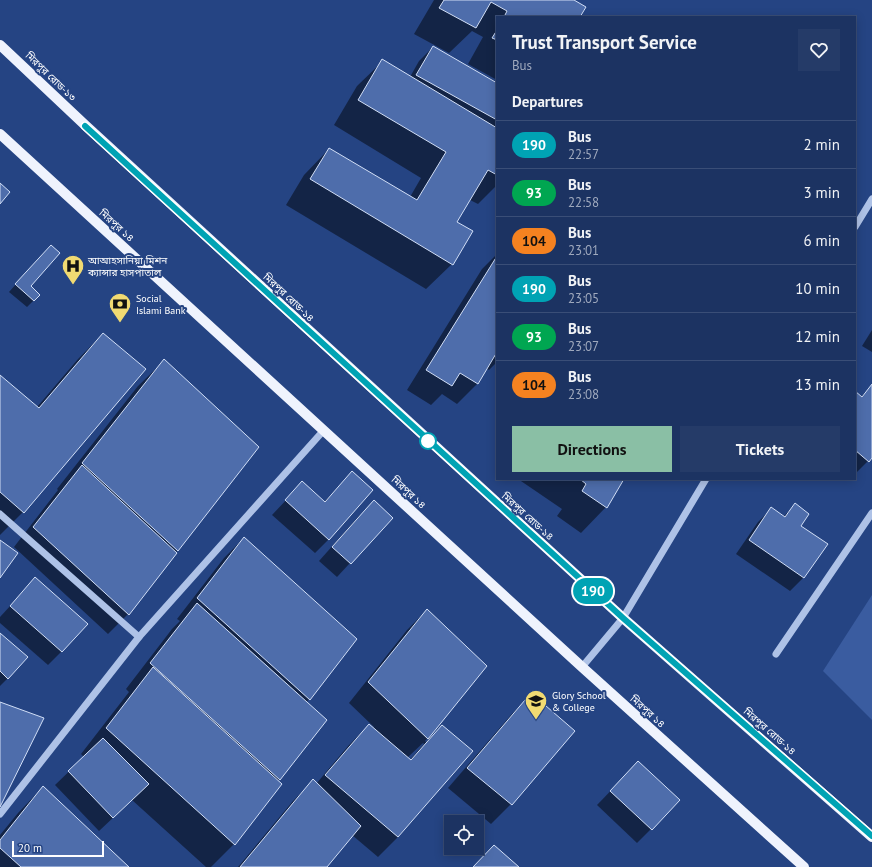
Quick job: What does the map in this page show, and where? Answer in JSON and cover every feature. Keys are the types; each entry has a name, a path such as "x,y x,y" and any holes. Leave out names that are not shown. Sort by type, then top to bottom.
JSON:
{"main road":[{"name":"মিরপুর রোড-১৩","path":"0,45 85,126"},
{"name":"মিরপুর রোড-১৪","path":"85,126 623,618 872,836"},
{"name":"মিরপুর ১৪","path":"0,134 582,667 804,867"}],"street":[{"path":"856,225 872,199"},
{"path":"0,814 139,637 324,430"},
{"path":"582,667 623,618 705,480"},
{"path":"776,654 872,513"},
{"path":"0,514 139,637"}],"shaded area":[{"path":"872,595 872,720 823,671"}],"building":[{"path":"444,0 574,0 586,7 581,16 504,16 507,11 491,2 476,28 439,8"},
{"path":"496,32 496,40 492,38"},
{"path":"433,46 496,82 496,119 416,75"},
{"path":"382,59 496,127 496,174 488,170 457,222 473,231 453,265 310,179 329,148 417,200 446,152 358,100"},
{"path":"0,183 10,192 0,204"},
{"path":"51,245 60,253 31,286 40,295 34,301 15,284"},
{"path":"496,258 496,354 478,384 460,373 452,386 426,370"},
{"path":"103,333 146,369 24,513 0,492 0,375 39,408"},
{"path":"164,359 259,447 178,551 82,463"},
{"path":"872,384 872,458 869,462 856,451 856,392 862,397"},
{"path":"82,465 177,553 129,615 33,527"},
{"path":"352,471 373,490 329,540 285,500 302,481 325,502"},
{"path":"581,480 623,480 607,508 582,491 586,484"},
{"path":"374,500 393,518 351,564 332,547"},
{"path":"795,503 809,514 801,526 828,544 804,578 749,540 771,507 785,517"},
{"path":"244,537 357,639 310,700 197,598"},
{"path":"0,540 18,553 0,578"},
{"path":"35,577 88,624 62,652 10,606"},
{"path":"197,603 327,720 280,780 150,663"},
{"path":"427,609 487,666 428,739 368,682"},
{"path":"0,633 28,657 8,679 0,671"},
{"path":"153,667 282,784 235,845 106,728"},
{"path":"531,693 575,731 512,805 467,768"},
{"path":"0,702 44,718 0,807"},
{"path":"369,724 411,760 442,725 473,751 398,837 325,775"},
{"path":"103,738 149,784 113,818 68,771"},
{"path":"638,761 680,800 652,830 610,791"},
{"path":"313,779 361,826 327,867 240,867"},
{"path":"43,786 129,867 21,867 0,848 0,840"},
{"path":"494,845 519,867 473,867"}],"bus line":[{"name":"190","path":"85,126 623,618 872,836"}],"place":[{"name":"আআহসানিয়া মিশন ক্যান্সার হাসপাতাল","path":"73,286"},
{"name":"Social Islami Bank","path":"120,324"},
{"name":"Glory School & College","path":"536,720"}]}
